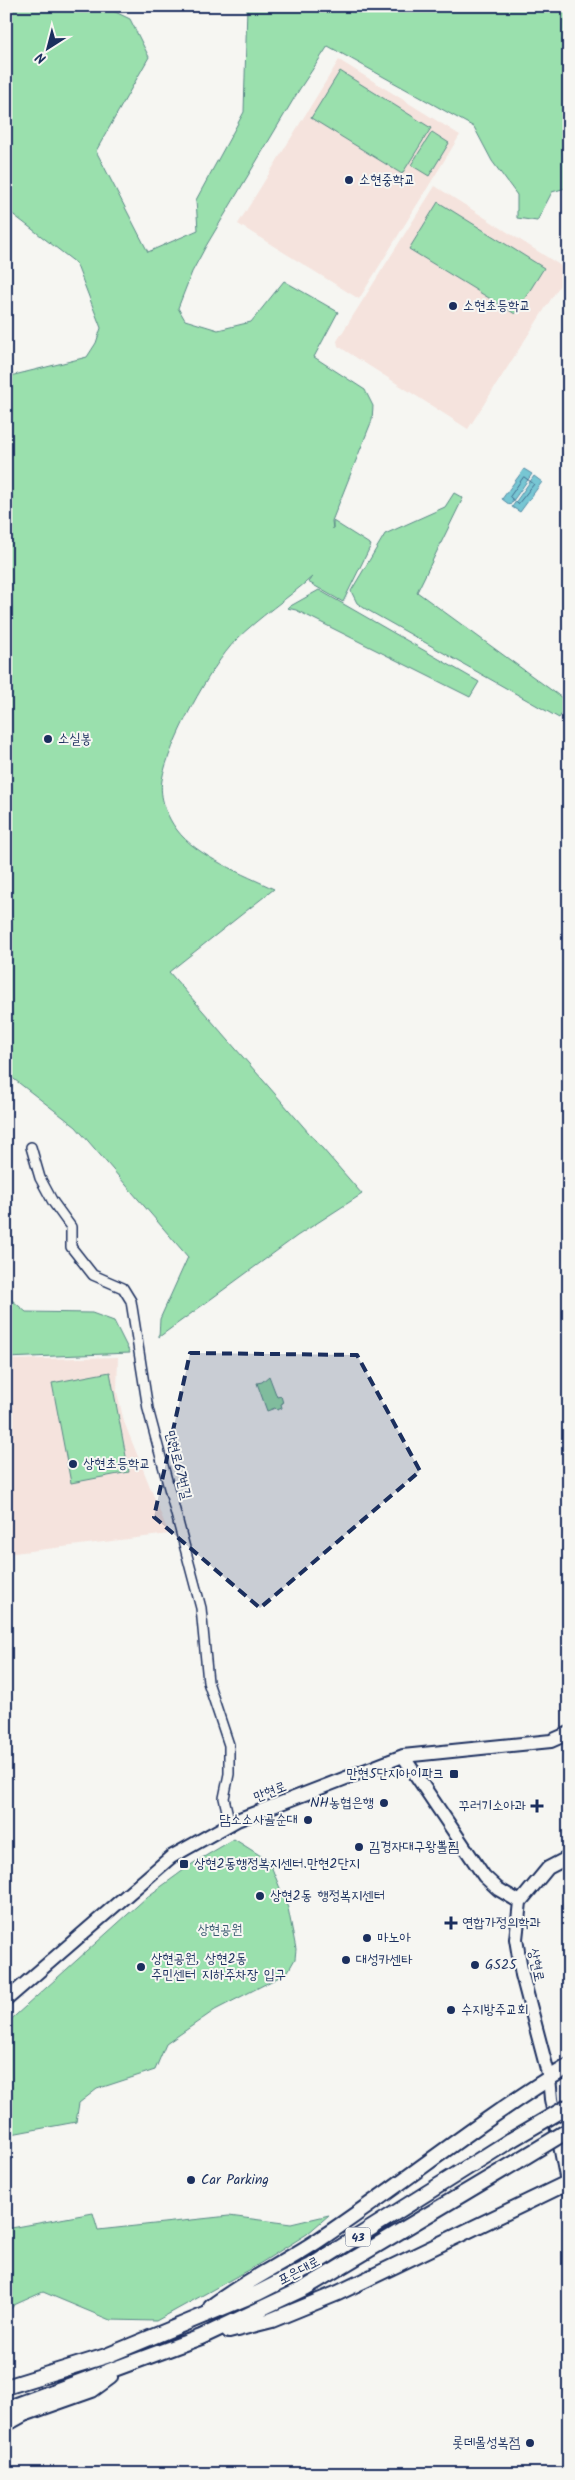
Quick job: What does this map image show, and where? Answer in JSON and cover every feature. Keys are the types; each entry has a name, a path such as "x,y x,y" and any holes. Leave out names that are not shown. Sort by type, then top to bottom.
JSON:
{"main road":[{"path":"197,2318 227,2295 323,2237 504,2107 569,2066"},
{"name":"포은대로","path":"6,2387 106,2356 258,2293 311,2266 511,2140 569,2106"},
{"name":"포은대로","path":"6,2409 201,2337 305,2288 569,2130"},
{"path":"201,2337 272,2320 338,2293 568,2185"},
{"path":"6,2424 24,2414 92,2390 124,2367"}],"street":[{"name":"만현로67번길","path":"31,1147 40,1178 53,1202 71,1227 71,1247 93,1275 123,1288 131,1301 148,1409 201,1608 208,1682 229,1746 229,1774 224,1798 230,1824"},
{"name":"만현로","path":"6,2000 171,1856 230,1824 403,1756 551,1741 569,1733"},
{"path":"403,1756 484,1876 498,1889 520,1902 548,1868 569,1857"},
{"name":"상현로","path":"520,1902 516,1939 522,1975 550,2077 551,2099 568,2185"}],"highlighted area":[{"path":"190,1353 357,1355 420,1471 260,1608 154,1517"}],"shaded area":[{"name":"소현중학교","path":"339,60 460,135 359,299 238,224"},
{"name":"소현초등학교","path":"435,186 569,271 468,429 338,346 337,341"},
{"name":"상현초등학교","path":"118,1357 117,1392 124,1422 169,1534 6,1554 6,1360"}],"green space":[{"path":"6,6 103,6 130,19 149,57 96,151 148,252 198,230 196,200 244,112 247,6 569,6 569,187 552,192 537,221 517,218 517,195 492,161 474,127 328,46 299,90 206,246 192,272 178,308 185,320 218,330 251,322 284,281 338,312 314,357 365,390 373,406 372,420 332,521 333,529 333,521 371,545 343,602 308,582 312,577 236,640 214,668 181,727 172,747 161,786 167,813 173,825 185,839 222,864 274,889 169,972 362,1194 297,1236 159,1337 160,1319 188,1257 76,1127 6,1073 6,377 87,357 96,343 101,328 76,263 6,209"},
{"path":"340,71 431,128 402,174 311,118"},
{"path":"432,132 449,143 429,176 411,165"},
{"path":"438,202 544,268 515,314 409,249"},
{"path":"454,493 463,498 417,592 569,703 559,718 364,608 357,603 351,591 385,534 445,507"},
{"path":"319,590 479,682 470,697 296,610 287,608"},
{"path":"6,1295 26,1312 92,1313 114,1321 130,1353 6,1358"},
{"path":"110,1372 129,1472 71,1483 52,1383"},
{"path":"269,1376 277,1397 281,1396 283,1403 281,1404 282,1408 267,1411 257,1383 262,1382"},
{"name":"상현공원","path":"234,1839 269,1861 288,1908 296,1949 295,1959 287,1973 215,2010 166,2044 155,2070 97,2089 79,2103 76,2122 6,2135 6,2024 147,1897 192,1864"},
{"path":"93,2213 98,2230 229,2216 291,2224 329,2215 307,2234 259,2264 156,2321 110,2320 43,2292 14,2305 6,2315 6,2229"}],"water":[{"path":"524,469 532,474 510,505 502,499"},
{"path":"534,476 542,482 520,512 512,507"}],"place":[{"name":"소현중학교","path":"349,180"},
{"name":"소현초등학교","path":"453,306"},
{"name":"소실봉","path":"48,739"},
{"name":"상현초등학교","path":"73,1464"},
{"name":"만현5단지아이파크","path":"454,1774"},
{"name":"NH농협은행","path":"384,1803"},
{"name":"꾸러기소아과","path":"537,1806"},
{"name":"담소소사골순대","path":"308,1820"},
{"name":"김경자대구왕뽈찜","path":"359,1847"},
{"name":"상현2동행정복지센터.만현2단지","path":"184,1864"},
{"name":"상현2동 행정복지센터","path":"260,1896"},
{"name":"연합가정의학과","path":"451,1923"},
{"name":"마노아","path":"367,1938"},
{"name":"대성카센타","path":"346,1960"},
{"name":"GS25","path":"475,1965"},
{"name":"상현공원, 상현2동 주민센터 지하주차장 입구","path":"141,1967"},
{"name":"수지방주교회","path":"451,2010"},
{"name":"Car Parking","path":"191,2180"},
{"name":"롯데몰성복점","path":"530,2443"}]}
